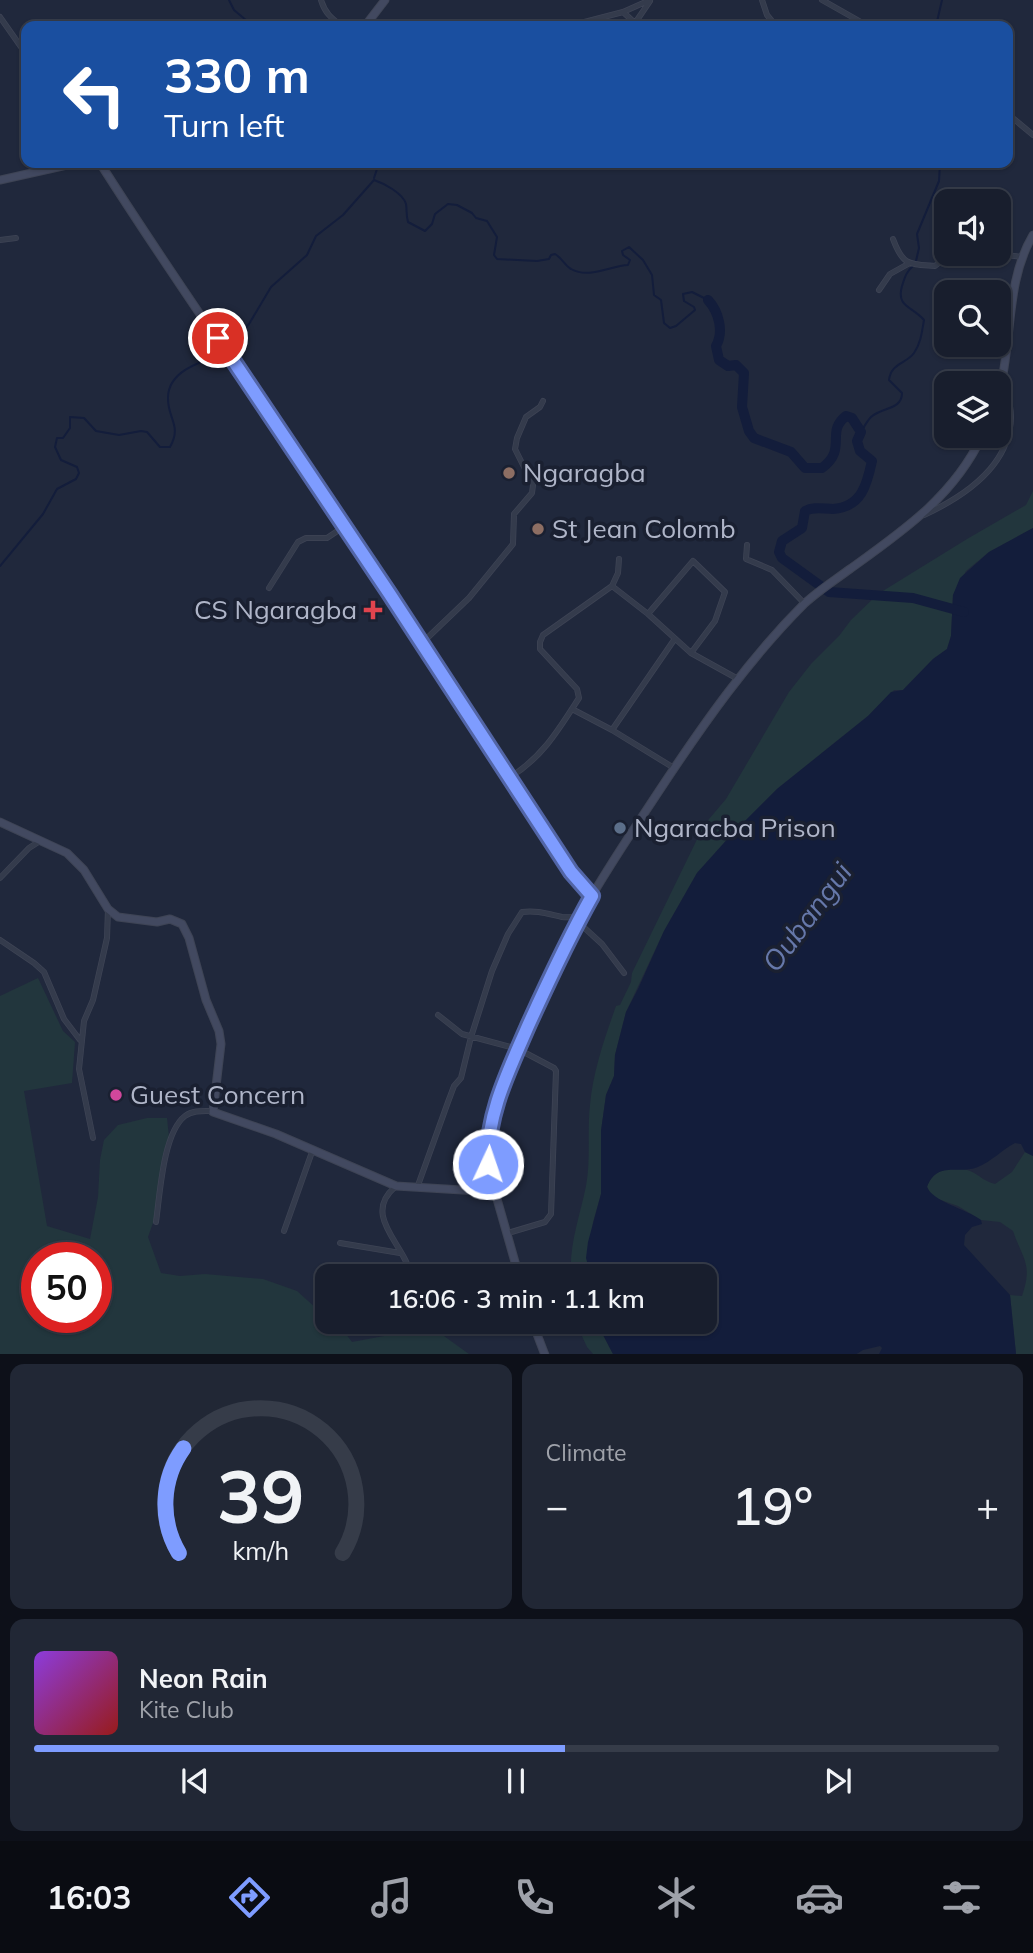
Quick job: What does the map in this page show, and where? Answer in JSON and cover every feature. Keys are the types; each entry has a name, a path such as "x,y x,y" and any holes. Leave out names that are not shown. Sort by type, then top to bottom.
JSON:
{"street":[{"path":"321,0 329,17 335,21"},
{"path":"369,21 385,0"},
{"path":"589,21 624,12 650,0"},
{"path":"637,21 650,0"},
{"path":"762,0 772,21"},
{"path":"822,0 859,21"},
{"path":"624,12 631,21"},
{"path":"0,18 21,47"},
{"path":"1013,118 1033,135"},
{"path":"0,180 54,168"},
{"path":"103,168 152,245 345,526 571,872 592,896"},
{"path":"1004,371 1013,299 1022,257 1033,235"},
{"path":"0,240 16,237"},
{"path":"893,239 899,255 909,263 916,266 936,266"},
{"path":"1011,256 1022,257"},
{"path":"879,290 890,274 909,263"},
{"path":"421,644 469,598 513,544 514,514 532,493 533,485 515,449 517,438 526,417 540,407 543,401"},
{"path":"516,1264 488,1164 492,1116 558,959 592,896 674,768 738,679 807,602 923,515 960,474 975,448"},
{"path":"923,515 952,502 984,475 1003,448"},
{"path":"269,588 298,542 306,538 327,538 345,526"},
{"path":"747,545 746,559 772,570 807,602"},
{"path":"510,778 527,767 551,743 579,698 577,689 540,649 543,635 612,586 618,573 619,559"},
{"path":"648,614 693,561 725,592 715,621 691,653"},
{"path":"612,586 691,653 738,679"},
{"path":"612,730 674,640"},
{"path":"572,709 674,768"},
{"path":"0,822 66,853 84,870 108,909 118,917 157,922 170,919 182,924 189,938 206,1000 219,1031 213,1112"},
{"path":"0,878 29,848 41,840"},
{"path":"93,1138 79,1069 84,1021 93,1000 107,938 108,909"},
{"path":"416,1189 454,1086 461,1078 492,971 508,934 522,912 540,911 579,920 624,973"},
{"path":"0,940 44,972 64,1019 81,1041"},
{"path":"438,1015 471,1037 518,1049 556,1071 551,1214 545,1222 507,1233"},
{"path":"156,1222 170,1138 187,1115 200,1111 213,1112 276,1134 396,1186 495,1192"},
{"path":"284,1231 313,1152"},
{"path":"396,1186 388,1193 383,1219 408,1264"},
{"path":"340,1243 400,1253"},
{"path":"537,1334 545,1354"}],"shaded area":[{"path":"1033,491 1033,528 989,552 966,571 953,595 951,636 947,649 933,659 903,690 894,690 868,716 777,789 697,873 664,931 626,1012 615,1055 614,1076 606,1095 601,1131 601,1194 593,1222 588,1264 571,1264 573,1241 586,1186 589,1115 600,1054 616,1006 620,1005 631,982 632,973 704,825 726,799 789,692 851,620 878,594 1026,505"},
{"path":"38,978 63,1031 75,1042 72,1083 24,1091 47,1226 90,1239 104,1140 118,1125 147,1118 167,1118 169,1137 163,1164 160,1203 148,1237 161,1273 263,1279 297,1291 315,1307 315,1334 346,1334 352,1342 386,1334 441,1334 469,1354 0,1354 0,996"},
{"path":"1025,1152 1033,1156 1033,1354 1016,1354 1010,1295 1022,1296 1027,1269 1013,1231 1000,1222 981,1220 958,1206 935,1198 927,1186 934,1175 951,1168 970,1171 995,1184 1012,1172"},
{"path":"581,1334 603,1334 613,1354 593,1354"}],"water":[{"name":"Oubangui","path":"1033,528 1033,1156 1025,1152 1021,1144 1015,1143 978,1167 937,1174 927,1187 935,1197 981,1220 982,1224 972,1227 965,1235 964,1245 1010,1295 1016,1354 879,1354 882,1348 880,1346 857,1354 613,1354 603,1334 717,1334 717,1264 588,1264 588,1242 601,1194 601,1131 606,1095 614,1076 615,1055 626,1012 664,931 697,873 777,789 868,716 891,692 903,690 933,659 947,649 951,636 953,595 960,578 989,552"}],"waterway":[{"path":"229,0 234,10 247,21"},
{"path":"937,21 942,0"},
{"path":"374,178 377,168"},
{"path":"916,261 919,248 917,234 939,181 940,168"},
{"path":"228,348 249,324 271,287 307,255 316,236 343,215 374,180 397,192 406,204 408,222 425,231 432,224 435,214 448,204 457,205 476,218 487,221 497,237 494,255 497,259 537,261 549,259 555,254 571,269 585,273 628,265 630,260 622,251 629,247 643,260 652,275 654,295 661,300 664,323 670,328 695,310 684,301 683,294 692,292 708,300"},
{"path":"861,432 871,417 899,403 902,393 889,380 890,374 914,353 920,341 924,320 906,306 901,298 906,275 913,266"},
{"path":"708,300 719,322 720,335 716,346 719,360 728,366 736,365 744,373 742,407 749,431 754,438 791,452 805,468 822,468 834,454 837,428 846,416 852,418 861,432 857,441 860,451 872,461 862,493 851,504 833,509 815,508 805,511 802,528 782,541 779,552 782,558 829,592 913,598 964,612"},
{"path":"0,566 43,514 57,489 76,479 79,473 77,467 61,460 55,447 57,438 63,438 70,428 70,417 84,418 96,431 119,435 147,432 160,447 170,447 175,433 168,399 173,382 186,370 219,356"}],"place":[{"name":"Ngaragba","path":"509,473"},
{"name":"St Jean Colomb","path":"538,529"},
{"name":"CS Ngaragba","path":"373,610"},
{"name":"Ngaracba Prison","path":"620,828"},
{"name":"Guest Concern","path":"116,1095"}],"route":[{"path":"218,338 345,526 571,872 592,896 558,959 505,1081 492,1116 487,1150 488,1164"}]}
